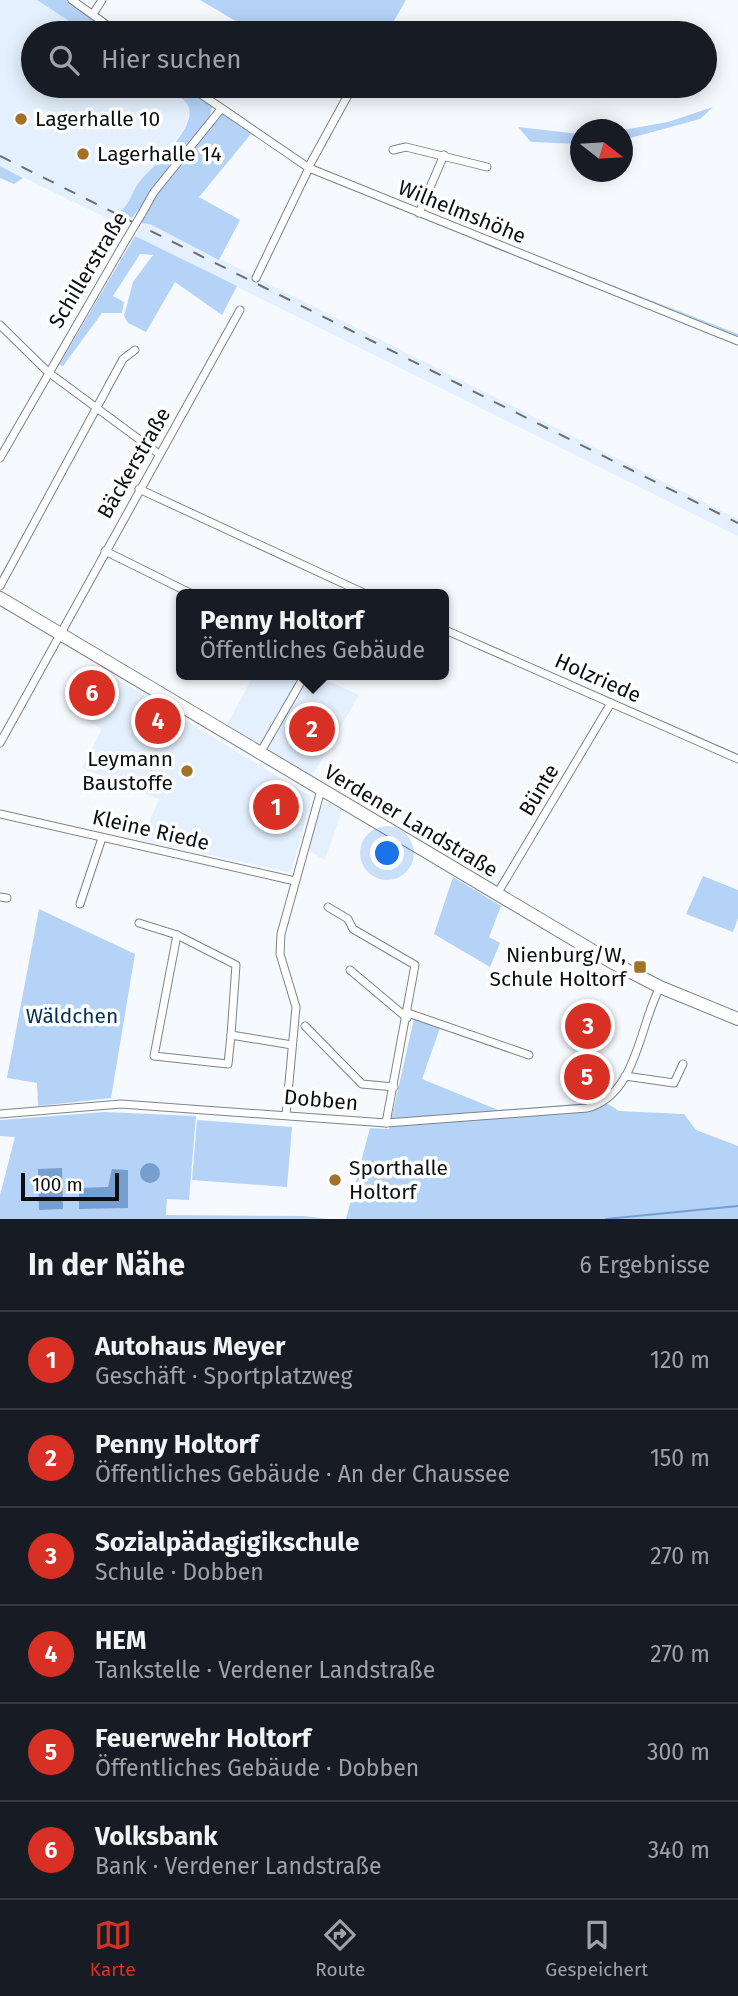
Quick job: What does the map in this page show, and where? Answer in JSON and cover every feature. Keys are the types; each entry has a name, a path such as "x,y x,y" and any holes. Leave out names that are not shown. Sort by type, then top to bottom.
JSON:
{"main road":[{"name":"Verdener Landstraße","path":"0,598 497,894 660,987 738,1019"}],"street":[{"path":"72,0 102,21"},
{"path":"93,14 102,0"},
{"name":"Wilhelmshöhe","path":"205,98 308,168 738,341"},
{"path":"256,278 308,168 346,98"},
{"name":"Schillerstraße","path":"0,458 154,192 220,109"},
{"path":"393,150 406,146 487,167"},
{"path":"419,213 444,155"},
{"name":"Bäckerstraße","path":"0,743 240,310"},
{"path":"0,326 47,373 99,408 159,454"},
{"path":"0,586 99,408 123,359 135,350"},
{"path":"139,489 355,589"},
{"path":"105,551 182,589"},
{"name":"Holzriede","path":"449,632 738,760"},
{"path":"260,753 302,680"},
{"name":"Bünte","path":"497,894 611,703"},
{"path":"286,1115 296,1007 280,954 295,881 321,790"},
{"name":"Kleine Riede","path":"0,814 295,881"},
{"path":"80,904 102,838"},
{"path":"328,907 348,919 353,929 415,965 386,1124"},
{"path":"139,923 177,935 236,965 228,1065 154,1056 177,935"},
{"path":"350,970 408,1015 529,1055"},
{"name":"Dobben","path":"0,1114 108,1104 386,1124 587,1108 609,1099 625,1076 660,987"},
{"path":"305,1026 362,1084 394,1087"},
{"path":"231,1035 292,1045"},
{"path":"625,1076 674,1083 683,1064"}],"shaded area":[{"path":"0,0 37,0 69,21 21,21 21,98 179,98 186,102 190,112 186,124 168,152 139,182 126,207 120,210 132,218 127,228 0,166"},
{"path":"144,221 738,519 738,536 135,236"},
{"path":"92,664 310,796 292,869 288,872 142,840 159,799 82,768 102,729 70,711"},
{"path":"251,680 326,680 359,695 312,776 227,724"},
{"path":"325,801 342,811 325,860 308,850 319,810"},
{"path":"150,1163 157,1166 160,1173 157,1180 150,1183 143,1180 140,1173 143,1166"},
{"path":"62,1168 63,1209 39,1210 38,1169"},
{"path":"112,1169 128,1170 128,1208 79,1209 79,1188 108,1187"}],"green space":[{"path":"37,0 68,0 97,21 69,21"},
{"path":"200,0 406,0 394,21 236,21"},
{"path":"181,98 200,98 212,107 209,119 132,218 120,211 138,184 174,144 188,123 190,113"},
{"path":"713,107 700,119 633,137 633,128 668,122"},
{"path":"222,114 251,134 199,197 240,220 219,260 150,224 139,223 154,197"},
{"path":"518,127 570,133 570,144 531,142"},
{"path":"0,166 23,178 14,184 0,178"},
{"path":"135,236 237,286 222,315 175,282 146,332 128,323 124,316 133,282 153,255 140,254 113,296 124,302 122,313 102,313 63,366 59,365"},
{"path":"488,237 738,334 738,345 484,244"},
{"path":"703,876 738,890 738,918 733,932 686,914"},
{"path":"453,877 501,906 489,937 500,943 490,967 434,934"},
{"name":"Wäldchen","path":"39,909 135,954 111,1098 38,1106 37,1083 7,1078"},
{"path":"414,1019 440,1028 422,1079 498,1110 589,1103 600,1099 619,1111 684,1114 696,1130 738,1146 738,1219 346,1219 370,1128 389,1129"},
{"path":"105,1112 196,1116 189,1200 167,1199 166,1215 304,1216 328,1219 0,1219 0,1195 15,1137 0,1136 0,1120"},
{"path":"197,1120 292,1127 287,1187 192,1180"}],"waterway":[{"path":"606,1219 738,1206"}],"railway":[{"path":"0,156 738,523"}],"place":[{"name":"Lagerhalle 10","path":"21,119"},
{"name":"Lagerhalle 14","path":"83,154"},
{"name":"Volksbank","path":"92,693"},
{"name":"HEM","path":"158,721"},
{"name":"Penny Holtorf","path":"312,729"},
{"name":"Leymann Baustoffe","path":"187,771"},
{"name":"Autohaus Meyer","path":"276,807"},
{"name":"Nienburg/W, Schule Holtorf","path":"640,967"},
{"name":"Sozialpädagigikschule","path":"588,1026"},
{"name":"Feuerwehr Holtorf","path":"587,1077"},
{"name":"Sporthalle Holtorf","path":"335,1180"}]}
